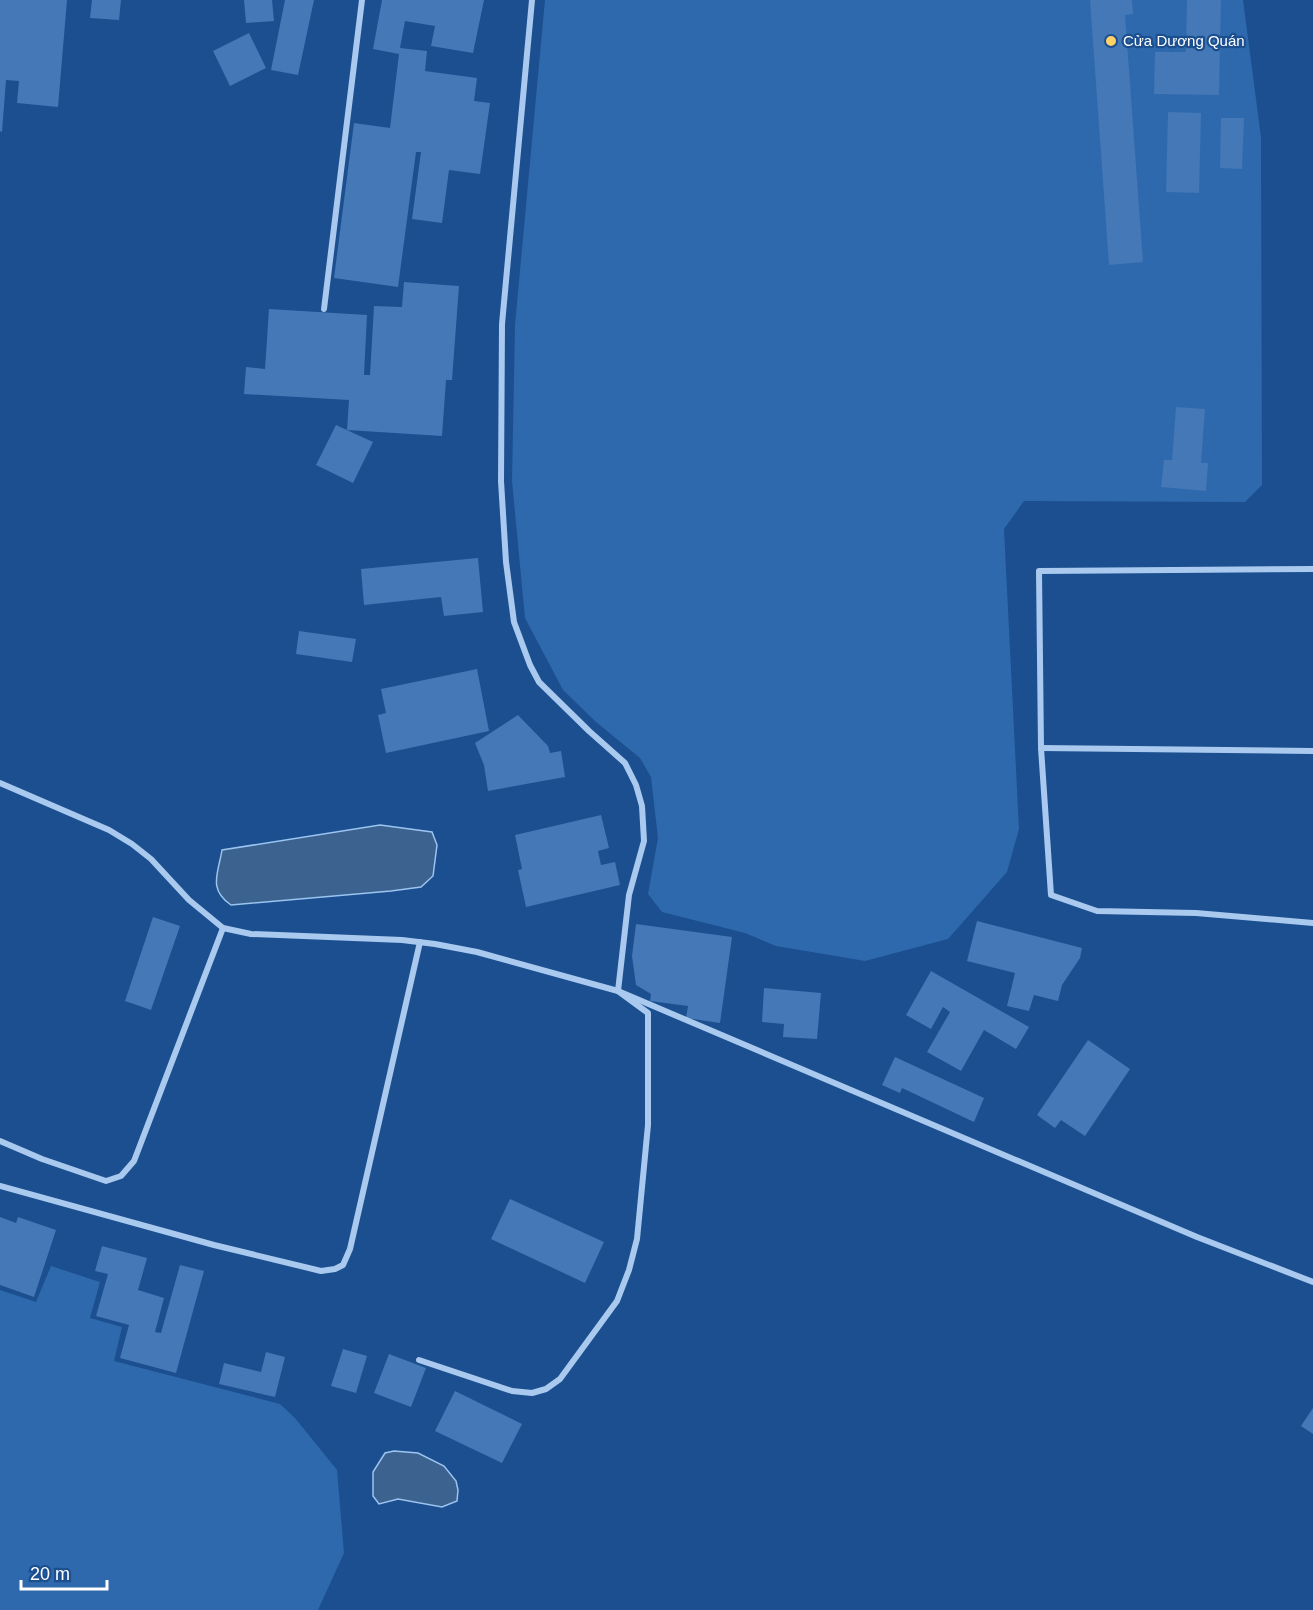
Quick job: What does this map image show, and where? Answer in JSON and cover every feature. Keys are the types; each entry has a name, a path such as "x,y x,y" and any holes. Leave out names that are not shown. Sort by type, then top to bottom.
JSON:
{"street":[{"path":"324,309 362,0"},
{"path":"532,0 502,324 501,481 506,562 514,622 539,682 625,763 636,785 642,806 644,841 629,895 618,991"},
{"path":"1313,569 1039,571 1041,748 1051,895 1097,911 1196,913 1313,923"},
{"path":"1041,748 1313,751"},
{"path":"0,783 109,830 132,844 151,859 189,900 224,928 251,934 420,942 477,952 618,991 1197,1237 1313,1282"},
{"path":"0,1141 42,1159 106,1181 121,1176 134,1161 224,928"},
{"path":"0,1186 214,1245 321,1271 343,1265 350,1249 420,942"},
{"path":"419,1360 512,1391 532,1393 546,1389 560,1379 616,1301 629,1270 637,1239 648,1125 648,1013 618,991"}],"shaded area":[{"path":"545,0 1243,0 1261,137 1262,485 1245,502 1024,501 1004,529 1019,829 1007,872 948,939 865,961 776,946 745,933 662,912 648,894 658,838 651,777 640,758 596,722 563,690 525,618 512,481 515,325"},
{"path":"380,825 432,832 437,845 433,876 421,887 231,905 219,893 216,881 222,850"},
{"path":"51,1266 100,1282 90,1318 122,1327 114,1361 280,1404 295,1418 337,1470 344,1553 318,1610 0,1610 0,1290 36,1302"},
{"path":"394,1451 418,1453 444,1466 456,1481 457,1501 442,1507 398,1499 379,1504 373,1496 373,1472 385,1453"}],"building":[{"path":"0,0 67,0 58,107 17,103 19,81 6,80 2,132 0,131"},
{"path":"92,0 121,0 119,20 90,18"},
{"path":"244,0 272,0 274,21 246,23"},
{"path":"285,0 314,0 298,75 271,70"},
{"path":"382,0 484,0 473,53 431,46 435,26 405,21 400,48 427,51 425,71 477,78 474,101 490,103 480,174 449,170 442,223 412,219 421,152 416,152 398,287 334,278 354,123 390,128 399,54 373,49"},
{"path":"1090,0 1132,0 1133,14 1125,15 1143,262 1109,265"},
{"path":"1187,0 1221,0 1219,95 1154,94 1155,52 1186,52"},
{"path":"249,33 266,68 230,86 213,51"},
{"path":"1168,112 1201,113 1199,193 1166,192"},
{"path":"1221,118 1244,118 1242,169 1220,168"},
{"path":"404,282 459,286 452,380 446,380 442,436 347,430 349,400 244,394 246,367 265,369 269,309 367,315 364,375 370,375 374,306 402,307"},
{"path":"1176,407 1205,409 1201,463 1208,463 1206,491 1161,487 1164,460 1172,460"},
{"path":"336,425 373,442 353,483 316,465"},
{"path":"478,558 483,612 444,616 441,597 364,605 361,569"},
{"path":"299,631 356,639 352,662 296,654"},
{"path":"477,669 489,731 386,753 378,715 386,713 381,689"},
{"path":"518,715 548,746 550,753 561,751 565,777 488,791 484,765 475,743"},
{"path":"601,815 609,848 598,851 601,865 615,862 620,885 526,907 518,870 522,869 515,835"},
{"path":"153,917 180,926 151,1010 125,1001"},
{"path":"977,921 1082,948 1080,958 1062,985 1058,1001 1034,995 1029,1011 1007,1006 1015,973 967,961"},
{"path":"636,924 732,937 720,1023 686,1018 688,1006 650,1001 651,994 636,985 632,956"},
{"path":"931,971 1029,1027 1016,1049 984,1030 961,1071 927,1052 950,1012 943,1007 931,1029 906,1015"},
{"path":"764,988 821,993 817,1039 783,1037 784,1024 762,1022"},
{"path":"1088,1040 1130,1069 1085,1136 1061,1120 1055,1128 1037,1115"},
{"path":"895,1057 984,1098 974,1122 902,1088 900,1093 882,1085"},
{"path":"510,1199 604,1242 585,1283 491,1239"},
{"path":"0,1217 16,1223 18,1217 56,1230 34,1297 0,1285"},
{"path":"102,1246 147,1258 138,1290 164,1298 155,1332 161,1333 180,1265 204,1271 176,1373 120,1358 129,1325 96,1316 108,1274 95,1271"},
{"path":"343,1349 367,1356 356,1393 331,1386"},
{"path":"266,1352 285,1357 275,1397 219,1384 224,1363 261,1372"},
{"path":"389,1354 426,1368 411,1407 374,1393"},
{"path":"455,1391 522,1424 502,1463 435,1431"},
{"path":"1313,1408 1313,1434 1301,1426"}],"place":[{"name":"Cửa Dương Quán","path":"1111,41"}]}
